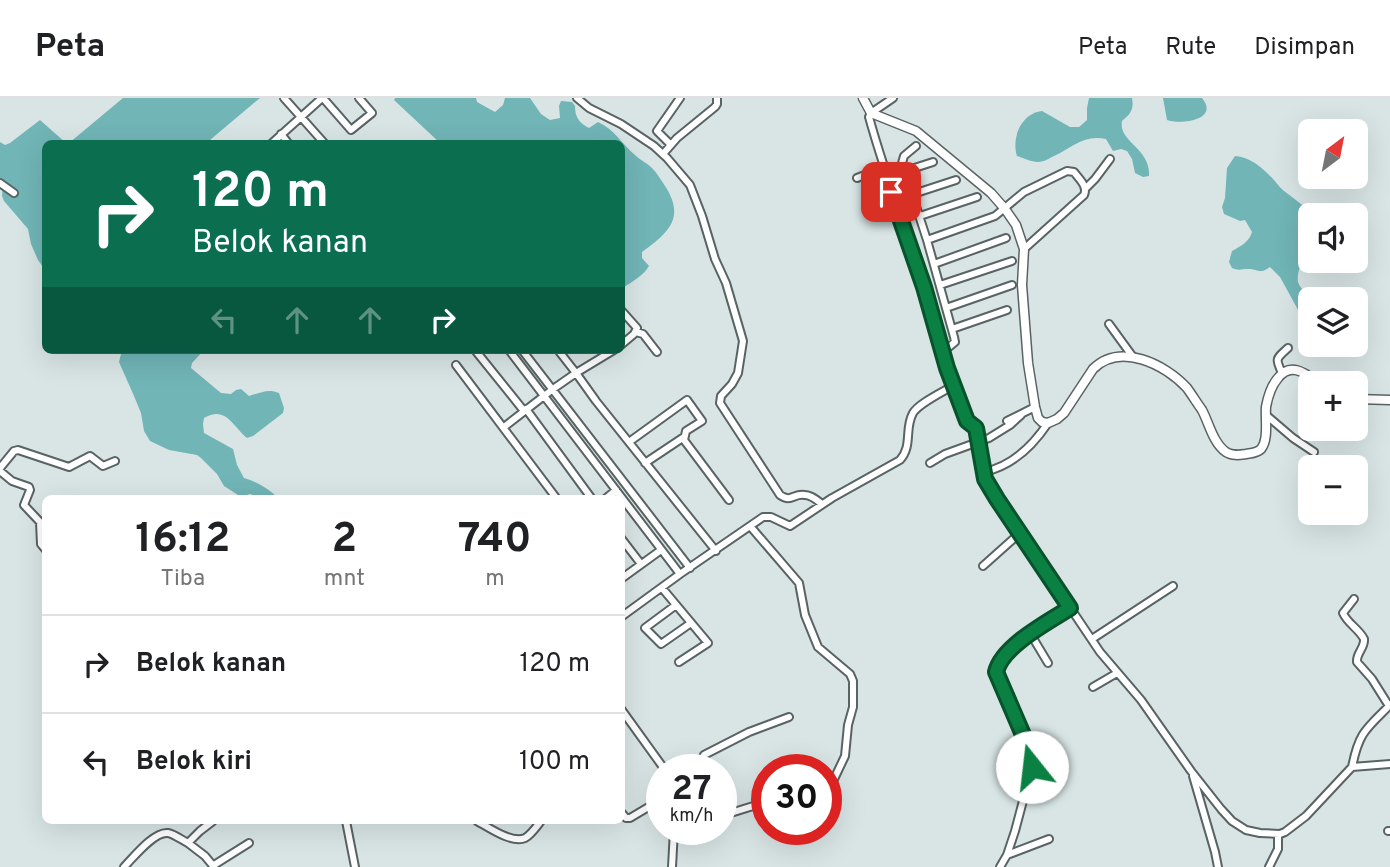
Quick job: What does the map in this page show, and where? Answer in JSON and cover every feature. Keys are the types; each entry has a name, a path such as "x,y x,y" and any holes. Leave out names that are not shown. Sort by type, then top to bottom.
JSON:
{"street":[{"path":"284,98 321,140"},
{"path":"275,140 323,98 351,130 373,113 359,98"},
{"path":"577,98 589,108 621,124 663,154 690,185 726,283 743,341 738,373 721,396 720,402 780,495 785,499 806,495 822,504"},
{"path":"671,145 657,131 680,98"},
{"path":"663,154 677,138 715,107 717,98"},
{"path":"863,98 871,113 916,131 991,192 1016,225 1024,249 1022,285 1028,363 1035,407 1038,418 1048,424"},
{"path":"893,98 869,117 883,168 924,287 941,350 967,421 976,428 985,479 1070,608 1117,673 1141,700 1221,810 1245,830 1278,834 1285,832 1306,816 1353,767 1356,746 1362,734 1390,706 1357,662 1364,639 1343,613 1354,599"},
{"path":"281,134 286,140"},
{"path":"916,146 902,163 928,240 955,342 941,350"},
{"path":"1024,249 1084,195 1085,188 1110,159"},
{"path":"905,171 933,162"},
{"path":"857,178 883,168"},
{"path":"928,240 989,219 1024,192 1067,172 1074,172 1085,188"},
{"path":"912,194 956,180"},
{"path":"0,183 13,193"},
{"path":"920,216 977,197"},
{"path":"934,264 1006,238"},
{"path":"940,285 1012,261"},
{"path":"946,308 1012,285"},
{"path":"952,329 1007,310"},
{"path":"625,314 636,326 636,332 625,342"},
{"path":"1109,324 1133,357"},
{"path":"636,332 643,334 657,352"},
{"path":"1282,373 1277,358 1287,348"},
{"path":"478,354 525,410 589,495"},
{"path":"512,354 620,495"},
{"path":"525,354 690,568"},
{"path":"561,354 716,551"},
{"path":"503,427 553,388 607,354"},
{"path":"984,472 1011,461 1033,443 1048,424 1064,413 1093,369 1112,358 1123,356 1144,359 1185,387 1202,411 1220,446 1234,455 1258,452 1264,441 1269,394 1273,384 1282,373 1292,369 1301,371"},
{"path":"456,365 554,495"},
{"path":"625,614 763,517 771,517 790,526 822,504 900,460 906,453 912,414 917,408 954,386"},
{"path":"629,442 687,400 702,421 686,431 684,440 729,500"},
{"path":"1368,400 1390,400"},
{"path":"1007,421 1035,407"},
{"path":"930,463 945,454 989,438 1021,415"},
{"path":"1266,415 1314,452"},
{"path":"645,463 684,437"},
{"path":"42,520 24,505 29,487 12,481 0,469 14,451 69,467 90,456 102,466 115,461"},
{"path":"610,495 616,490"},
{"path":"625,502 680,575"},
{"path":"750,526 799,583 805,615 818,646 850,674 853,681 853,707 842,762"},
{"path":"983,566 1020,533"},
{"path":"625,543 641,564"},
{"path":"625,576 661,550"},
{"path":"1092,639 1173,586"},
{"path":"662,588 708,643 679,662"},
{"path":"676,604 645,628 661,644 691,623"},
{"path":"1000,867 1015,831 1032,767 1030,751 996,672 998,664 1030,633 1070,608"},
{"path":"1030,633 1048,663"},
{"path":"1093,687 1117,673"},
{"path":"625,715 653,754"},
{"path":"706,754 749,732 789,717"},
{"path":"1353,767 1390,764"},
{"path":"1191,771 1216,852 1218,867"},
{"path":"625,817 630,818 646,808"},
{"path":"188,843 209,824"},
{"path":"347,824 355,867"},
{"path":"482,824 500,834 522,839 538,824"},
{"path":"124,867 148,842 161,834 168,833 188,843 214,866 249,843"},
{"path":"1269,867 1278,849 1278,834"},
{"path":"1007,855 1049,839"},
{"path":"672,867 673,845"}],"shaded area":[{"path":"123,98 260,98 210,140 73,140"},
{"path":"476,98 477,102 495,112 503,105 505,98 530,98 541,114 550,120 560,118 561,101 572,102 580,122 589,128 598,122 620,140 437,140 394,100"},
{"path":"1089,98 1132,98 1130,114 1122,121 1122,128 1145,159 1149,176 1143,177 1135,173 1127,151 1113,151 1106,139 1091,138 1079,142 1040,162 1017,156 1017,134 1029,116 1042,111 1070,127 1079,127 1087,120"},
{"path":"1163,98 1202,98 1206,111 1203,116 1189,121 1167,120"},
{"path":"40,120 63,140 42,140 42,266 31,244 28,229 2,196 0,142 5,145"},
{"path":"625,145 654,170 671,197 674,207 671,224 660,238 642,252 642,258 649,266 625,286"},
{"path":"1235,156 1246,158 1261,167 1282,190 1299,203 1298,282 1301,287 1298,287 1298,310 1280,277 1270,267 1261,271 1232,268 1229,262 1232,251 1247,241 1252,232 1245,220 1240,221 1224,214 1222,207 1227,168"},
{"path":"121,354 200,354 191,368 221,393 231,394 241,389 249,396 268,391 279,393 283,413 253,436 247,438 229,419 218,414 204,418 203,424 204,433 233,449 244,478 263,486 274,495 238,495 224,486 217,474 197,455 169,450 150,441 119,362"}],"route":[{"path":"891,192 924,287 947,368 967,421 976,428 985,479 1070,608 1030,633 1003,657 996,672 1030,751 1032,767"}]}
